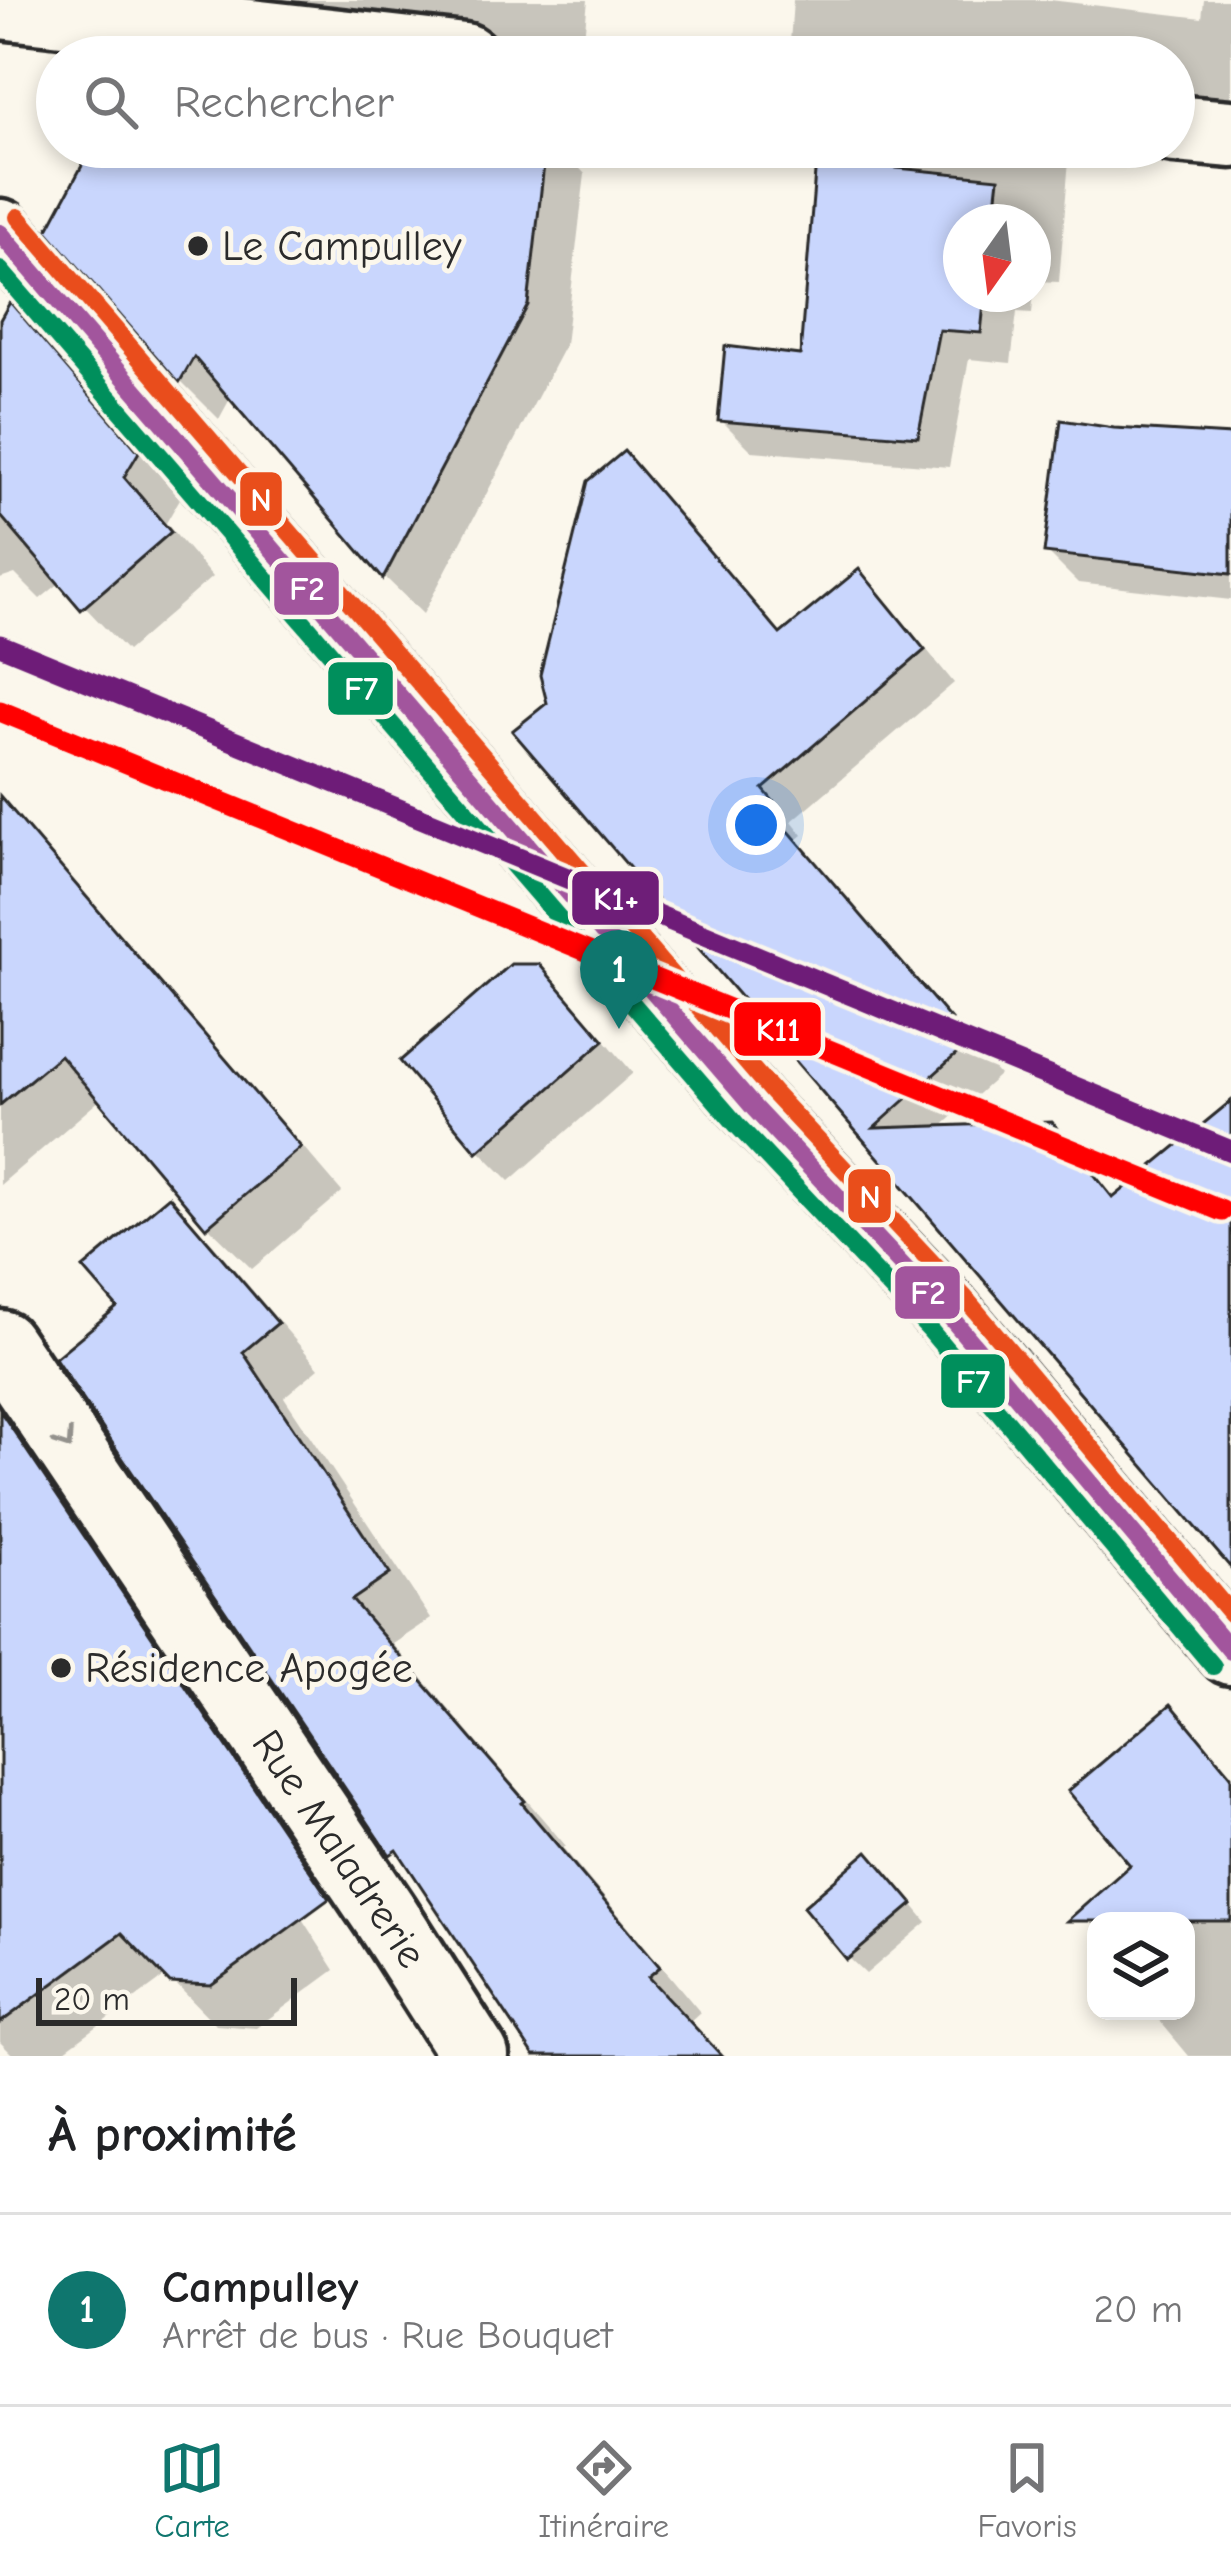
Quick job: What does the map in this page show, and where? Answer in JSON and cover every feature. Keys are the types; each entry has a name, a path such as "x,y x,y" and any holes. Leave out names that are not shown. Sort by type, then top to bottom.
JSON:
{"street":[{"path":"0,5 277,36"},
{"path":"1195,130 1231,134"},
{"path":"0,233 755,1109 947,1313 1231,1651"},
{"name":"Rue Maladrerie","path":"0,1344 372,1895 475,2056"}],"building":[{"path":"81,168 544,168 528,305 383,579 194,357 179,383 47,231"},
{"path":"815,168 897,168 999,178 996,204 943,204 943,312 983,312 981,333 939,330 918,437 718,421 725,346 800,355"},
{"path":"10,302 139,452 124,477 171,532 81,610 0,515 0,320"},
{"path":"1061,420 1231,435 1231,574 1044,553"},
{"path":"624,451 780,634 859,569 925,650 763,789 774,802 768,807 970,1042 874,1128 1052,1122 1113,1198 1231,1101 1231,1568 512,731 547,703 540,675 588,481"},
{"path":"0,796 301,1147 206,1228 60,1055 0,1105"},
{"path":"511,964 539,964 604,1040 477,1152 400,1061"},
{"path":"169,1196 278,1323 243,1352 390,1574 352,1600 660,1967 648,1977 722,2056 534,2056 397,1850 390,1855 55,1358 117,1307 83,1268"},
{"name":"Résidence Apogée","path":"0,1411 329,1899 211,1985 170,1983 122,1933 0,2023"},
{"path":"1171,1704 1231,1776 1231,1921 1195,1921 1195,1912 1087,1912 1087,1921 1067,1921 1130,1865 1068,1791"},
{"path":"868,1851 913,1904 847,1960 803,1907"}],"transit line":[{"name":"N","path":"18,217 773,1093 965,1298 1231,1614"},
{"name":"F2","path":"0,233 755,1109 947,1313 1231,1651"},
{"name":"F7","path":"0,270 737,1125 929,1329 1213,1666"},
{"name":"K1+","path":"0,645 1231,1151"},
{"name":"K11","path":"0,711 1222,1211"}],"place":[{"name":"Le Campulley","path":"198,246"},
{"name":"Campulley","path":"619,1029"},
{"name":"Résidence Apogée","path":"61,1668"}]}
